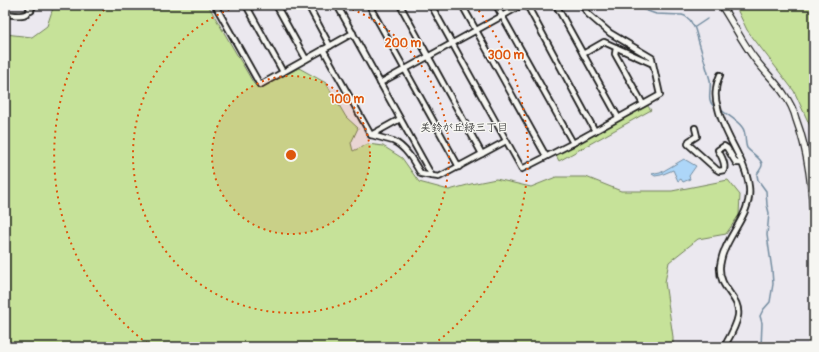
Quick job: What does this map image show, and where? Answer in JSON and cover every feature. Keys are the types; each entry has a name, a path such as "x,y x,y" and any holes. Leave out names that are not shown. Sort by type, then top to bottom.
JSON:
{"street":[{"path":"28,5 31,11"},
{"path":"5,14 23,16 31,11 34,5"},
{"path":"215,5 260,85 353,33"},
{"path":"246,5 283,72"},
{"path":"276,5 306,59"},
{"path":"308,5 330,46"},
{"path":"337,5 432,176"},
{"path":"369,5 459,167"},
{"path":"400,5 482,154"},
{"path":"431,5 522,169 660,95 652,58 610,33 588,14 584,8 584,5"},
{"path":"462,5 546,156"},
{"path":"496,5 573,143"},
{"path":"380,83 522,5"},
{"path":"527,5 595,130"},
{"path":"556,5 618,117"},
{"path":"721,5 754,58 785,95 796,118 804,142 809,169 814,227"},
{"path":"583,54 604,42 653,64"},
{"path":"616,48 615,54 643,104"},
{"path":"323,49 371,135 394,142 404,149 422,174 439,178 506,141"},
{"path":"720,75 716,91 719,114 747,178 750,197 748,204 725,248 720,268 721,280 736,302 738,310 736,322 724,347"},
{"path":"371,135 400,119"},
{"path":"696,128 696,136 689,141 688,144 716,169 719,171 724,170 724,163 718,150 724,146 727,148 736,163 741,163"}],"green space":[{"path":"54,5 208,5 254,84 259,88 299,68 326,83 346,117 358,128 351,143 353,151 368,144 383,146 402,158 419,182 449,190 496,179 531,187 556,177 586,177 621,191 672,191 728,180 740,195 739,215 726,234 698,239 669,262 665,282 673,337 673,347 5,347 5,34 32,37 47,26"},
{"path":"735,5 814,5 814,147 811,128 794,91 747,30"},
{"path":"647,105 651,110 559,161 556,155"}],"water":[{"path":"684,159 696,166 689,176 690,179 683,182 681,179 678,181 673,170 661,175 655,176 652,174 660,173"}],"waterway":[{"path":"631,5 656,14 682,15 690,20 695,29 710,80 710,99 716,108"},
{"path":"695,27 707,19"},
{"path":"720,109 742,127 747,148 762,162 762,167 757,175 758,180 766,191 769,213 767,235 773,284 770,302 760,316 762,323 761,347"}],"district":[{"name":"美鈴が丘緑三丁目","path":"464,127"}]}
